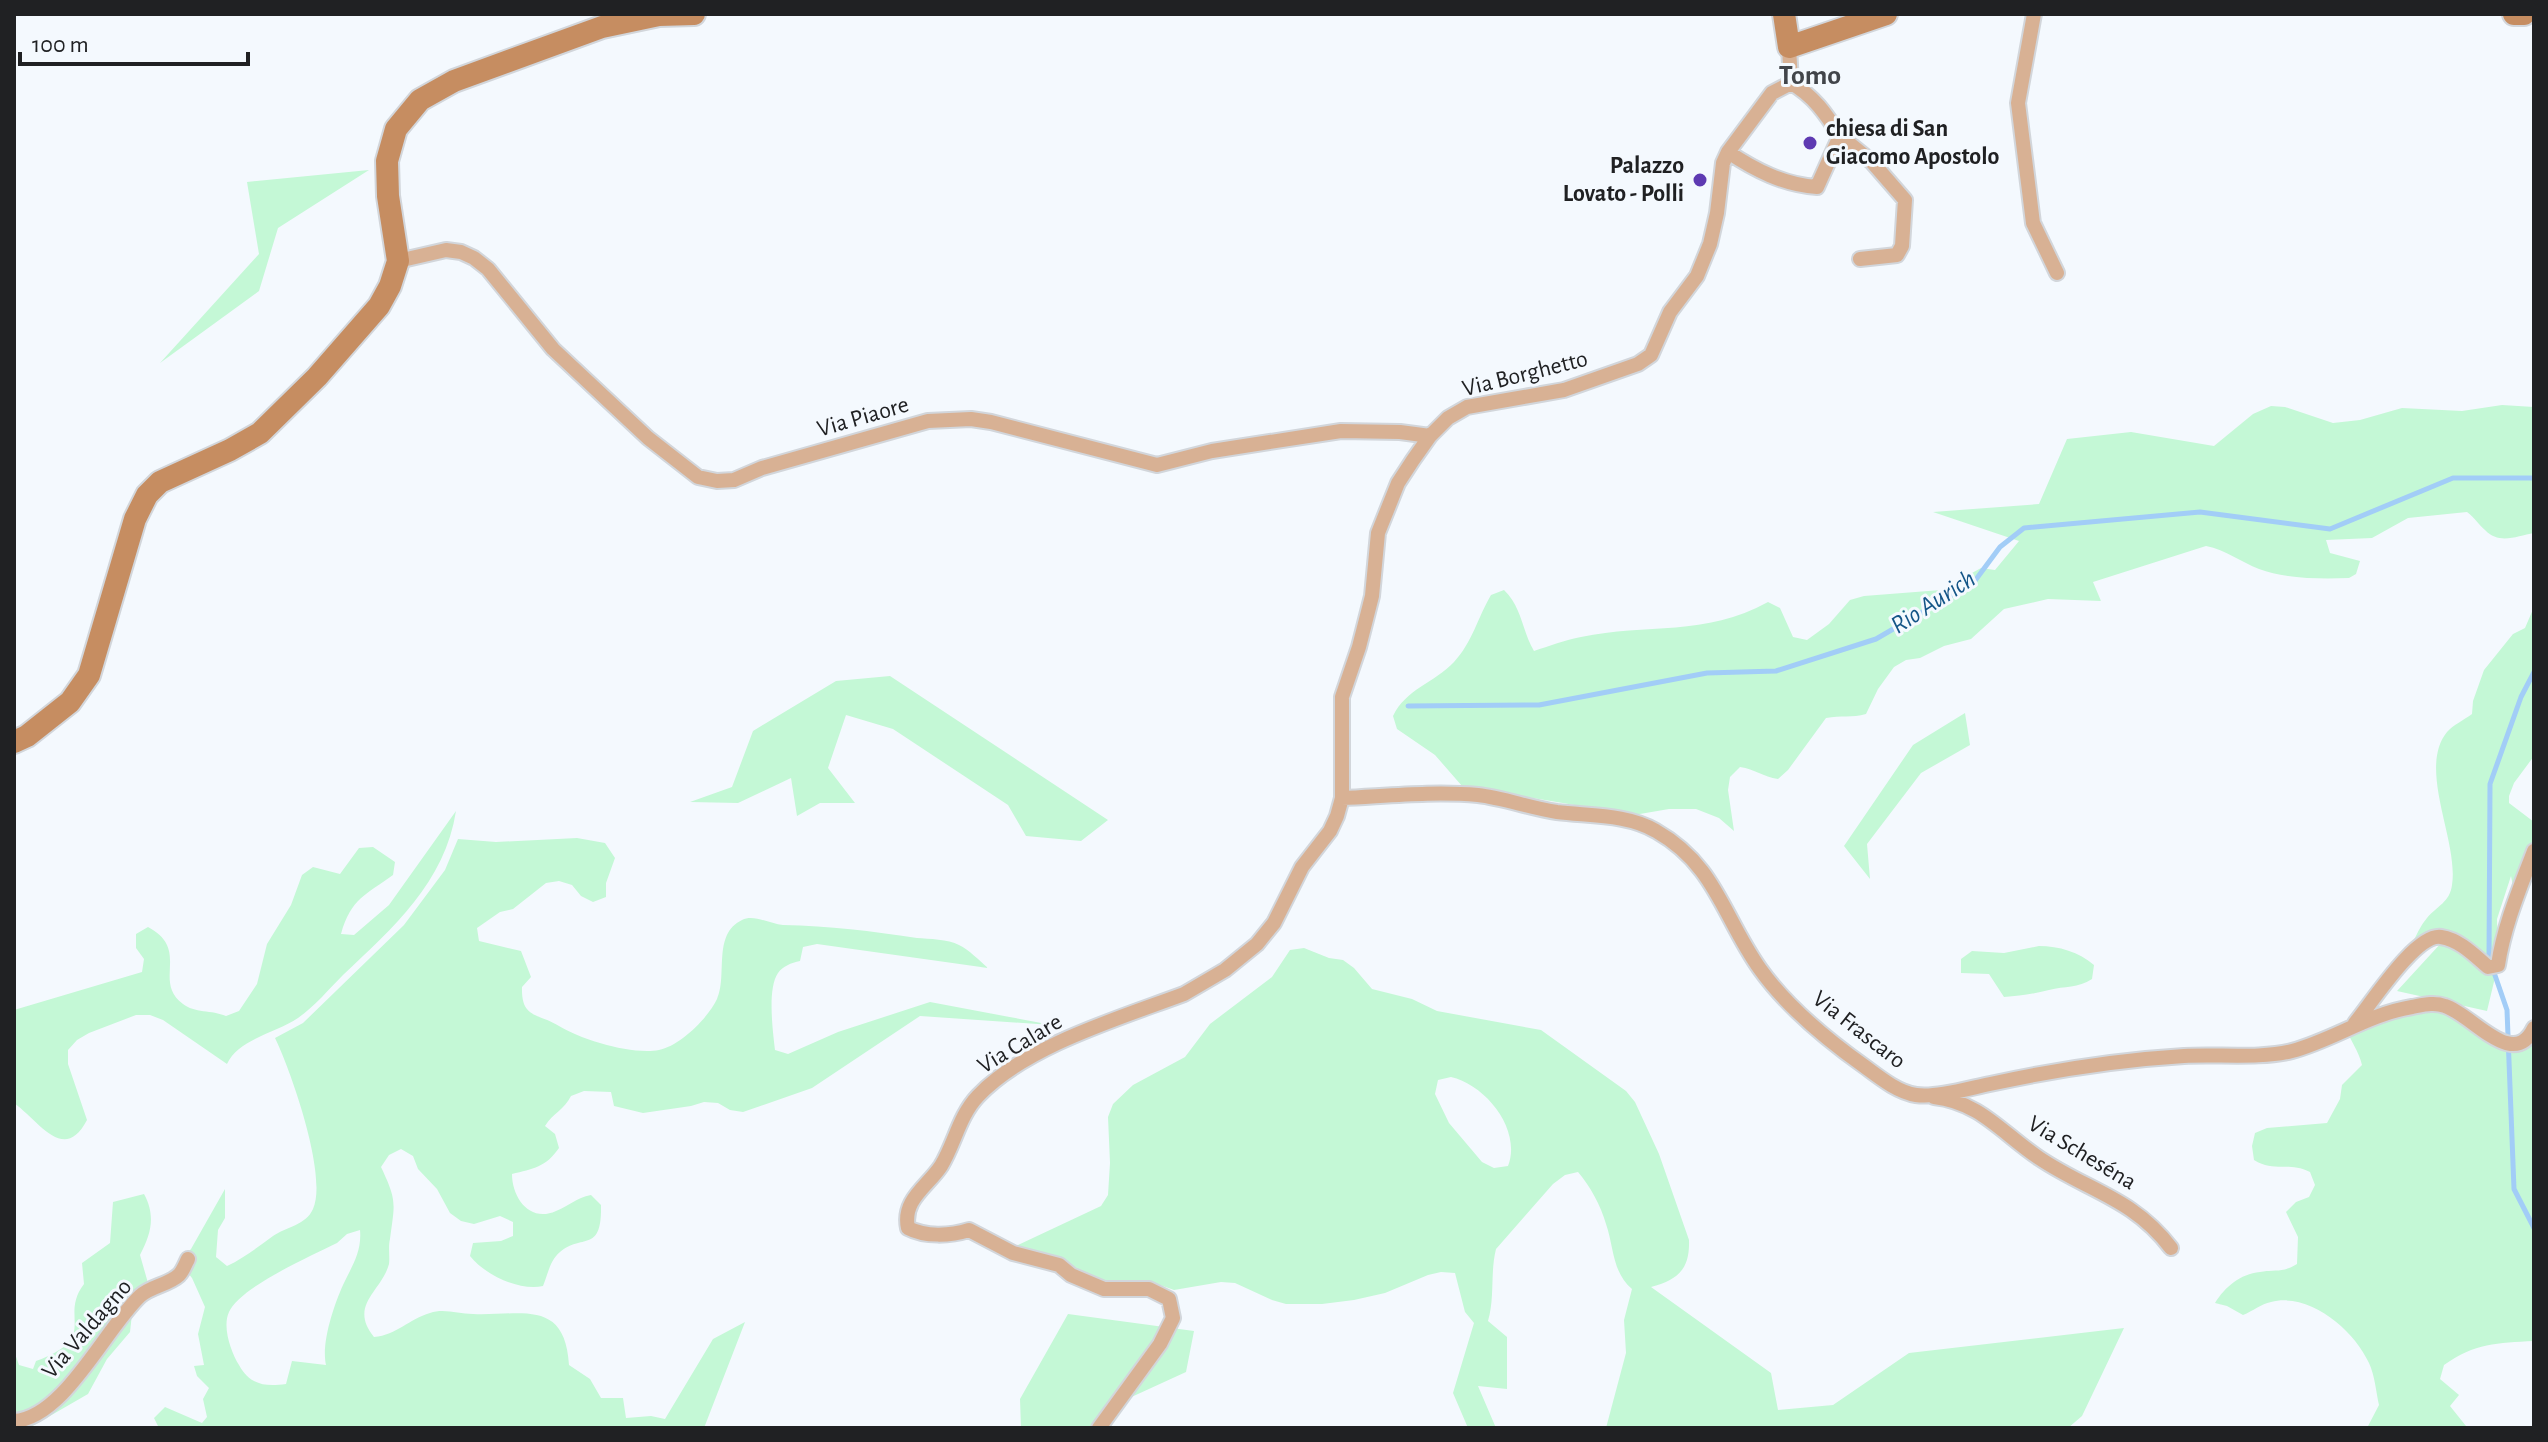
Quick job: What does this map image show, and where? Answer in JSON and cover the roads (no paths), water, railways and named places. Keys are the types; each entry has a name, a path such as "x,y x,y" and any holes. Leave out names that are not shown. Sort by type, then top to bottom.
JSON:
{"street":[{"path":"14,742 27,736 70,702 89,675 135,519 147,495 171,476 260,433 379,306 398,261 388,196 387,161 396,129 420,100 454,81 602,27 659,15 694,14"},
{"path":"1784,14 1791,83 1806,91 1840,136 1872,162 1905,200 1902,246 1897,255 1860,259"},
{"path":"1789,47 1886,14"},
{"path":"2034,14 2018,103 2033,223 2057,273"},
{"path":"2514,14 2524,14"},
{"name":"Via Borghetto","path":"1342,798 1342,697 1372,596 1378,533 1398,483 1430,436 1448,418 1467,407 1564,390 1638,364 1651,355 1670,312 1697,276 1710,244 1723,163 1728,152 1772,93 1791,83"},
{"path":"1728,152 1757,171 1801,186 1817,187 1840,136"},
{"name":"Via Piaore","path":"398,261 446,250 474,258 488,269 553,349 648,438 698,477 717,481 734,480 762,468 928,421 952,419 991,422 1157,465 1212,451 1341,431 1430,436"},
{"name":"Via Frascaro","path":"1342,798 1443,793 1480,795 1541,810 1619,819 1646,826 1680,847 1698,863 1759,967 1797,1010 1826,1038 1870,1070 1897,1088 1917,1095 1961,1090 2087,1065 2184,1056 2287,1053 2403,1008 2427,1004 2443,1005 2463,1014 2501,1043 2520,1043 2534,1028"},
{"name":"Via Calare","path":"1099,1428 1160,1344 1173,1318 1169,1299 1149,1289 1104,1289 1071,1275 1059,1265 1013,1253 969,1230 920,1234 908,1228 907,1210 941,1166 963,1116 976,1097 992,1083 1050,1047 1205,983 1257,944 1274,923 1302,867 1330,831 1342,798"},
{"path":"2352,1027 2400,965 2430,938 2438,936 2456,941 2488,967 2498,965 2519,887 2534,851"},
{"name":"Via Scheséna","path":"1917,1095 1944,1098 1980,1111 2039,1158 2140,1215 2171,1248"},
{"name":"Via Valdagno","path":"14,1421 27,1420 67,1390 143,1293 179,1275 188,1259"}],"waterway":[{"name":"Rio Aurich","path":"1408,706 1539,705 1707,673 1776,671 1876,639 1974,582 2000,547 2024,528 2200,512 2330,529 2453,478 2534,478"},
{"path":"2534,672 2521,697 2490,784 2489,958 2507,1010 2514,1189 2534,1228"}],"place":[{"name":"chiesa di San Giacomo Apostolo","path":"1810,143"},
{"name":"Palazzo Lovato - Polli","path":"1700,180"}],"district":[{"name":"Tomo","path":"1810,76"}]}
